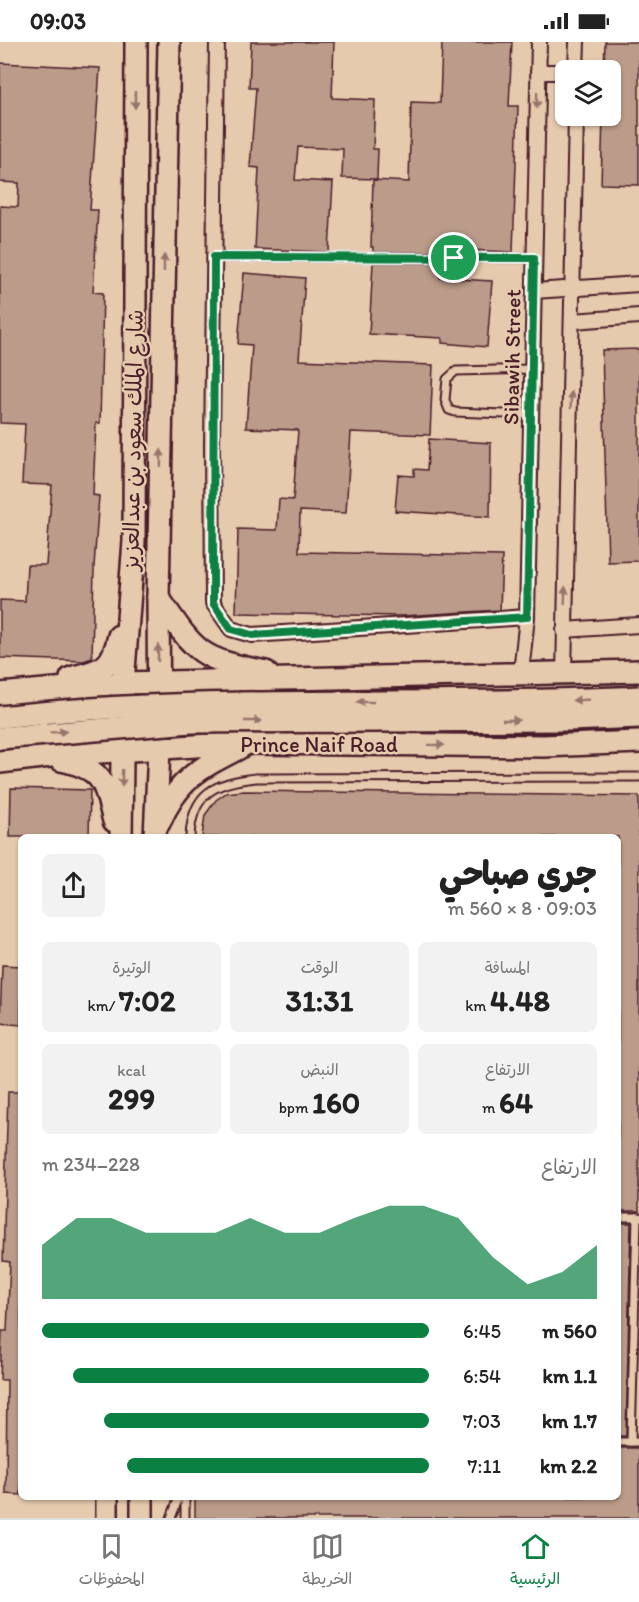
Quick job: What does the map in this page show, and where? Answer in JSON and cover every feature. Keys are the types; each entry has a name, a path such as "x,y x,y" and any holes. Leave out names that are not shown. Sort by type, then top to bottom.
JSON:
{"main road":[{"name":"شارع الملك سعود بن عبدالعزيز","path":"119,834 123,683 134,541 136,42"},
{"name":"شارع الملك سعود بن عبدالعزيز","path":"155,834 159,749 158,597 169,42"},
{"path":"34,689 104,669 114,658 134,541"},
{"path":"158,597 183,633 202,654 223,664 305,680"},
{"path":"0,694 34,689 123,683 159,684 639,671"},
{"path":"0,717 188,704 568,701 639,697"},
{"path":"0,738 190,722 558,720 639,717"},
{"name":"Prince Naif Road","path":"0,762 123,750 250,743 543,746 639,742"},
{"path":"155,834 170,798 198,770 250,743"},
{"path":"43,757 84,765 97,774 106,791 118,834"},
{"path":"107,1500 107,1518"},
{"path":"142,1500 142,1518"}],"street":[{"path":"217,42 213,603 231,629 252,635 527,617"},
{"name":"Sibawih Street","path":"521,673 527,617 539,42"},
{"path":"576,60 577,42"},
{"path":"538,72 555,72"},
{"path":"564,674 576,126"},
{"path":"534,291 639,284"},
{"path":"573,321 639,316"},
{"path":"564,630 639,625"}],"lane":[{"path":"214,257 534,258"},
{"path":"531,415 455,412 449,410 445,400 447,379 456,371 532,369"},
{"path":"190,834 192,815 201,798 216,786 230,781 256,778 639,777"},
{"path":"621,1217 638,1217 635,1442"},
{"path":"171,1518 178,1500"},
{"path":"185,1500 185,1518"}],"building":[{"path":"251,42 334,42 332,98 375,100 373,149 378,149 377,179 342,178 343,149 298,147 295,180 333,182 329,252 255,249 259,168 250,167 256,88 249,88"},
{"path":"442,42 512,42 509,106 518,106 513,252 441,249 441,252 373,252 373,247 371,247 373,180 409,182 411,102 440,103"},
{"path":"605,42 639,42 639,185 601,184 603,126 621,126 621,60 604,60"},
{"path":"0,63 100,68 90,210 98,210 93,292 103,293 100,423 96,423 93,495 99,496 94,567 92,658 84,661 0,658 0,600 25,601 27,565 46,565 52,485 22,484 25,424 0,423 0,206 18,207 19,183 0,182"},
{"path":"373,263 440,263 440,278 492,281 487,347 442,343 442,338 369,334"},
{"path":"244,273 305,278 299,360 433,365 430,435 351,432 346,513 300,511 299,552 502,556 500,610 402,616 236,613 238,529 277,530 279,499 293,500 298,430 246,428 252,345 238,344"},
{"path":"639,349 639,561 608,562 602,350"},
{"path":"429,439 491,443 490,517 395,511 398,475 414,476 414,469 427,470"},
{"path":"11,788 90,790 89,834 18,834 18,837 10,837"},
{"path":"244,791 639,796 639,1211 621,1211 621,834 202,834 205,815 216,800 226,793"},
{"path":"2,965 18,966 18,1025 0,1023"},
{"path":"8,1092 18,1092 18,1495 6,1494 7,1380 0,1380 2,1331 7,1331 10,1262 3,1261"},
{"path":"621,1223 631,1223 626,1436 621,1436"},
{"path":"621,1448 639,1448 639,1518 195,1518 195,1500 621,1500"}],"route":[{"path":"214,257 454,258 534,258 527,617 252,635 231,629 213,603 214,257"}]}
